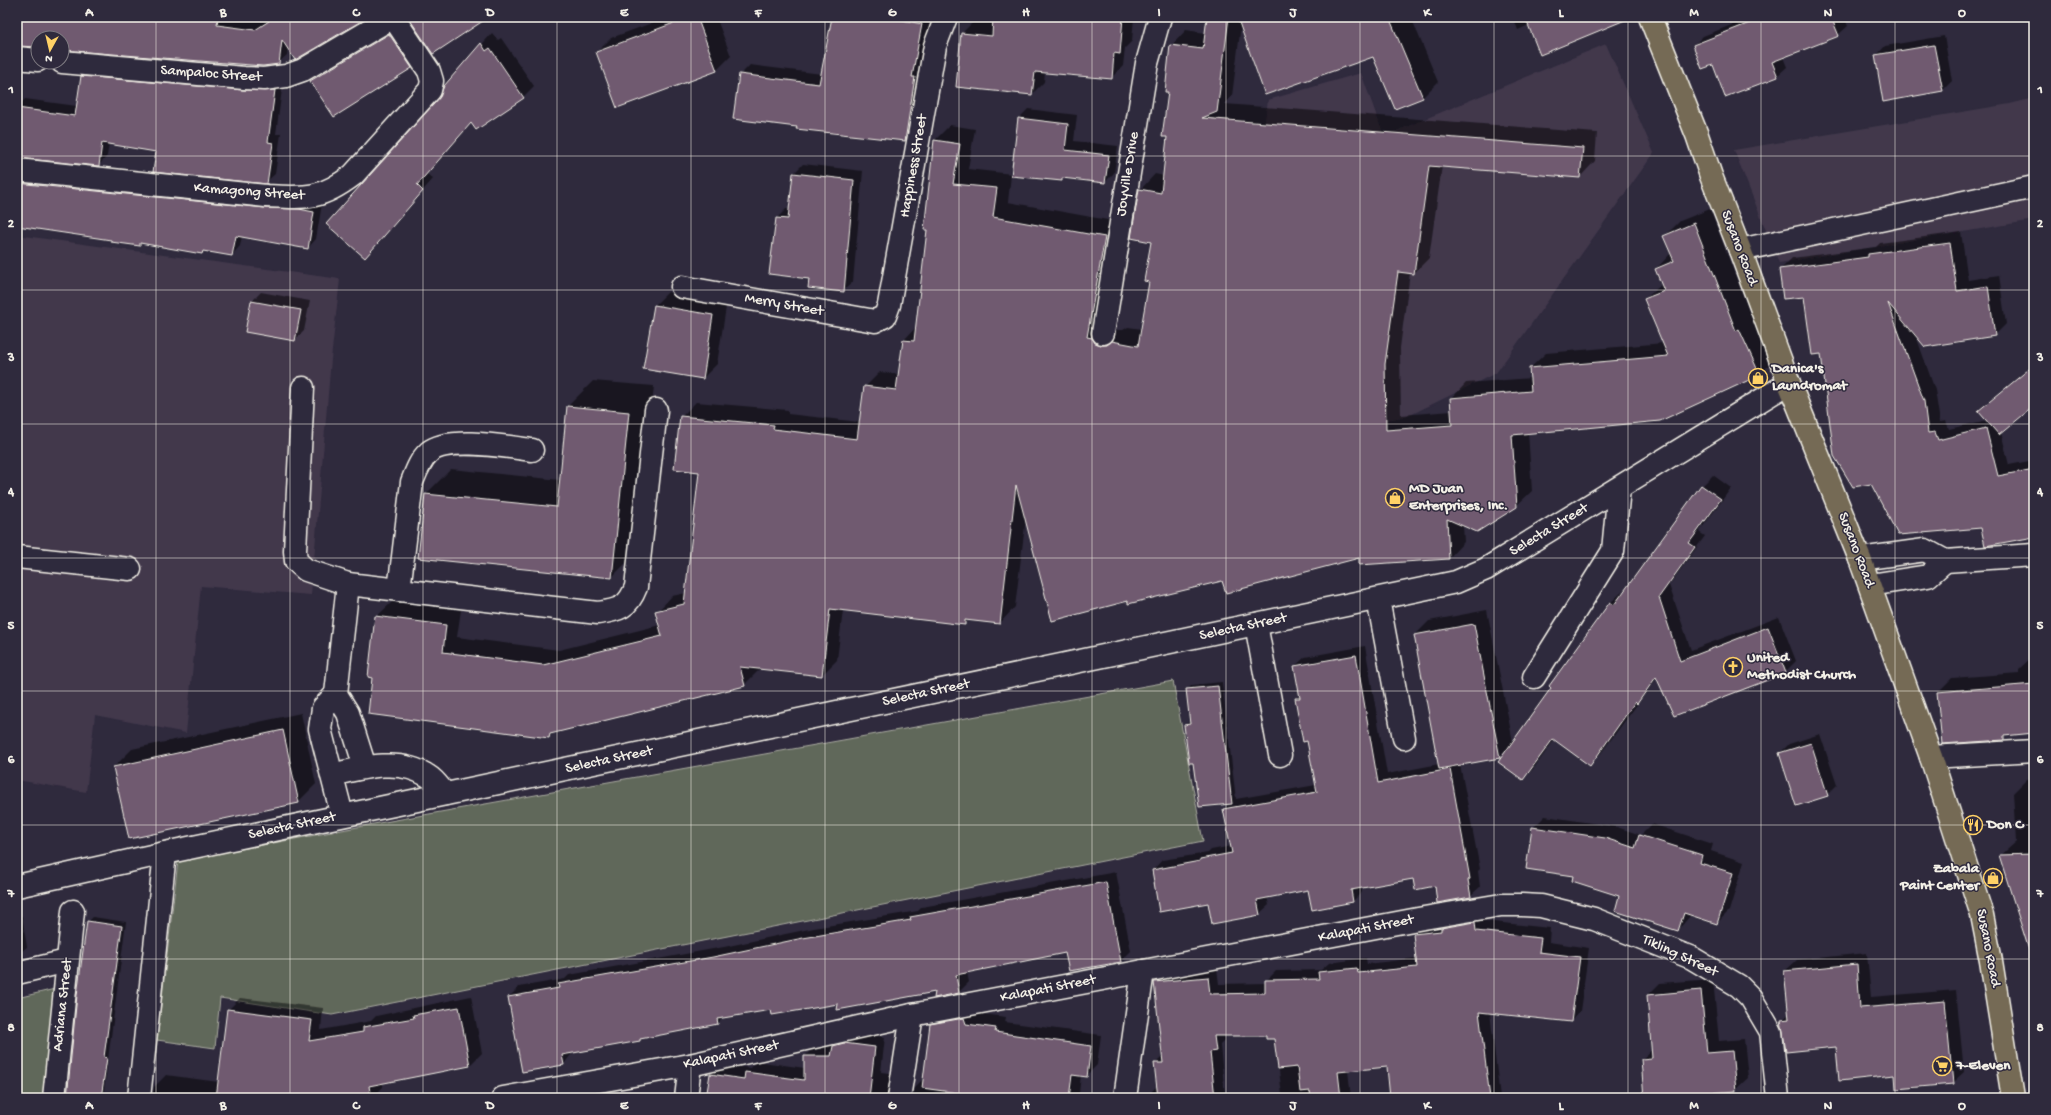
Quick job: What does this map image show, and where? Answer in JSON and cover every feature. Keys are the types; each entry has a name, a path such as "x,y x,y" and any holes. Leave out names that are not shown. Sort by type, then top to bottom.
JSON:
{"main road":[{"name":"Susano Road","path":"1650,17 1698,135 1711,176 1789,383 1870,585 1931,757 1982,915 1992,961 2013,1098"}],"street":[{"name":"Sampaloc Street","path":"70,63 244,78 264,79 286,76 303,70 393,17"},
{"name":"Kamagong Street","path":"17,170 266,196 296,197 319,195 338,186 353,175 430,90 432,81 429,71 393,17"},
{"name":"Happiness Street","path":"885,316 889,305 935,46 946,17"},
{"name":"JoyVille Drive","path":"1103,333 1147,64 1160,17"},
{"path":"17,58 30,59"},
{"path":"1740,250 2034,187"},
{"name":"Merry Street","path":"682,287 875,321 885,316"},
{"name":"Selecta Street","path":"17,886 165,853 1456,582 1486,569 1789,383"},
{"path":"303,388 295,551 296,561 306,570 348,584 598,613 613,611 625,606 632,599 638,577 656,410"},
{"path":"399,590 412,482 418,467 429,452 451,444 473,444 532,450"},
{"path":"1534,677 1612,551 1619,488"},
{"path":"1860,559 1924,550 1945,561 2034,555"},
{"path":"17,557 130,570"},
{"path":"1870,585 1928,576 1945,561"},
{"path":"342,816 322,741 320,717 323,708 336,694 348,584"},
{"path":"1378,599 1404,738"},
{"path":"1256,624 1280,754"},
{"path":"336,694 348,713 365,767"},
{"path":"1931,757 2034,751"},
{"path":"332,775 365,767 386,766 416,770 428,776 445,794"},
{"path":"139,1098 165,853"},
{"name":"Kalapati Street","path":"503,1098 690,1065 912,1015 1418,918 1501,905 1541,906 1594,919"},
{"name":"Adriana Street","path":"54,1098 73,911"},
{"name":"Tikling Street","path":"1594,919 1692,958 1739,986 1751,998 1771,1032 1778,1098"},
{"path":"17,973 68,961"},
{"path":"1125,1098 1143,971"},
{"path":"899,1098 912,1015"},
{"path":"686,1098 690,1065"}],"shaded area":[{"path":"1606,44 1654,153 1496,373 1408,416 1214,452 1268,100 1361,73 1384,136"},
{"path":"2034,98 2034,220 1779,263 1734,150 2010,104"},
{"path":"17,235 340,279 331,359 311,595 201,586 186,733 95,715 86,792 17,780"}],"green space":[{"path":"1173,681 1203,841 332,1015 220,998 215,1048 157,1040 178,861 379,823"},
{"path":"55,989 46,1098 17,1098 17,998"}],"building":[{"path":"17,17 218,17 217,25 255,30 269,21 266,17 368,17 295,60 282,40 279,64 263,66 70,51 70,30 30,30 30,47 17,46"},
{"path":"408,17 489,17 433,54"},
{"path":"690,17 697,17 717,71 617,108 596,52"},
{"path":"832,17 887,17 922,24 912,77 915,77 905,141 796,129 797,127 733,119 739,74 819,84"},
{"path":"993,17 1123,17 1120,54 1114,53 1112,79 1035,72 1032,95 956,87 961,33 992,36"},
{"path":"1207,17 1229,17 1217,112 1202,118 1583,148 1580,178 1429,166 1414,274 1398,272 1385,364 1386,430 1452,425 1450,398 1531,391 1529,368 1668,356 1644,299 1664,291 1655,269 1674,261 1663,236 1694,223 1736,331 1739,329 1760,375 1660,421 1512,435 1517,507 1477,532 1447,519 1449,559 1359,565 1359,558 1226,593 1222,581 1128,604 1128,601 1052,621 1016,485 1000,624 965,620 965,625 830,609 822,676 740,667 745,686 550,734 549,738 368,714 372,678 368,677 375,616 446,625 443,652 543,665 662,636 655,611 684,604 699,472 674,469 680,416 774,425 773,429 857,439 864,386 896,390 903,340 914,341 927,230 924,230 934,140 960,144 953,184 997,188 993,217 1105,237 1087,337 1092,338 1095,343 1101,345 1107,345 1112,341 1138,346 1149,282 1144,281 1151,242 1131,238 1139,189 1161,193 1167,137 1162,137 1168,92 1165,92 1170,45 1203,49"},
{"path":"1237,17 1389,17 1423,98 1395,109 1373,57 1265,95"},
{"path":"1525,17 1630,17 1630,18 1540,55"},
{"path":"1765,17 1831,17 1839,36 1772,62 1778,77 1725,97 1713,65 1702,69 1693,45"},
{"path":"389,34 412,68 334,117 310,81"},
{"path":"481,43 486,51 490,48 524,98 476,130 471,123 417,185 423,191 365,258 326,224 439,98 444,86"},
{"path":"1934,45 1943,91 1883,102 1875,55"},
{"path":"81,76 243,90 275,90 268,142 273,143 267,184 153,172 156,152 102,143 99,166 17,158 17,108 75,116"},
{"path":"1018,118 1068,124 1065,150 1109,155 1105,183 1062,178 1062,181 1011,176"},
{"path":"793,173 854,180 844,292 808,288 809,279 769,274 776,218 788,219"},
{"path":"17,183 265,208 299,209 314,212 308,249 236,236 232,256 203,251 202,254 140,243 140,246 111,242 111,240 17,226"},
{"path":"1950,243 1957,291 1988,286 1995,336 1925,347 1888,303 1924,401 1928,433 1935,432 1938,440 1986,428 1998,476 2034,469 2034,537 1985,546 1981,528 1898,535 1871,484 1853,487 1834,456 1821,354 1812,355 1804,297 1783,299 1779,269 1868,257 1868,254"},
{"path":"251,301 301,310 295,341 245,332"},
{"path":"654,305 713,315 703,379 643,369"},
{"path":"2034,365 2034,406 1999,435 1978,411"},
{"path":"567,406 629,412 612,578 418,558 425,494 557,507"},
{"path":"1701,485 1721,499 1689,543 1695,547 1659,597 1680,661 1768,627 1786,673 1674,716 1656,677 1637,704 1635,702 1590,766 1553,739 1523,780 1498,762 1551,688 1549,686 1610,602 1614,605"},
{"path":"1474,624 1500,758 1439,769 1414,635"},
{"path":"1356,655 1378,783 1450,769 1470,879 1468,880 1471,897 1437,903 1435,886 1415,890 1413,879 1351,890 1353,902 1312,910 1308,890 1257,900 1260,915 1212,924 1208,903 1159,912 1152,870 1232,853 1223,809 1317,792 1307,741 1303,742 1295,698 1300,698 1294,666"},
{"path":"2034,684 2034,733 2004,736 2004,740 1942,744 1937,692"},
{"path":"1218,686 1232,804 1199,807 1193,763 1189,763 1184,725 1190,724 1186,689"},
{"path":"283,730 299,803 129,839 113,767"},
{"path":"1811,743 1828,796 1796,806 1779,753"},
{"path":"1532,827 1605,838 1635,848 1639,835 1702,855 1700,863 1733,873 1717,924 1684,913 1678,931 1615,911 1619,896 1572,881 1573,876 1526,869"},
{"path":"2034,854 2034,949 2029,950 1999,855"},
{"path":"1106,882 1121,962 1069,971 1065,953 956,975 959,993 934,998 935,992 837,1010 838,1004 772,1015 771,1010 717,1019 718,1024 640,1039 640,1041 562,1055 564,1065 522,1072 508,997 559,988 558,984 713,957 803,938 911,920 910,917"},
{"path":"87,921 122,926 104,1057 107,1058 101,1098 67,1098 77,995"},
{"path":"1475,922 1476,931 1541,938 1539,952 1580,957 1571,1022 1479,1012 1490,1098 1390,1098 1387,1067 1338,1072 1341,1098 1311,1098 1310,1091 1300,1092 1297,1067 1278,1069 1274,1039 1266,1039 1266,1036 1214,1036 1216,1051 1210,1052 1215,1098 1158,1098 1154,1063 1163,1063 1154,982 1208,977 1210,994 1265,993 1265,980 1319,979 1318,972 1357,968 1358,973 1417,967 1413,934 1441,931 1441,928"},
{"path":"1857,964 1860,1008 1945,1001 1953,1084 1896,1089 1895,1075 1839,1081 1836,1047 1786,1052 1781,1020 1789,1019 1784,971"},
{"path":"1701,990 1707,1053 1732,1051 1736,1091 1644,1098 1641,1059 1652,1058 1647,995"},
{"path":"459,1007 470,1066 369,1086 371,1098 216,1098 227,1009 312,1020 309,1041 363,1032 363,1027 414,1018 413,1015"},
{"path":"964,1018 966,1024 996,1028 995,1032 1091,1046 1087,1077 1072,1075 1069,1098 1011,1098 987,1095 987,1097 922,1088 930,1024"},
{"path":"844,1043 875,1047 869,1098 706,1098 710,1074 744,1079 745,1072 804,1080 804,1056 831,1056 833,1046"}],"place":[{"name":"Danica's Laundromat","path":"1758,378"},
{"name":"MD Juan Enterprises, Inc.","path":"1395,498"},
{"name":"United Methodist Church","path":"1733,667"},
{"name":"Don C","path":"1973,825"},
{"name":"Zabala Paint Center","path":"1993,878"},
{"name":"7-Eleven","path":"1942,1066"}]}
